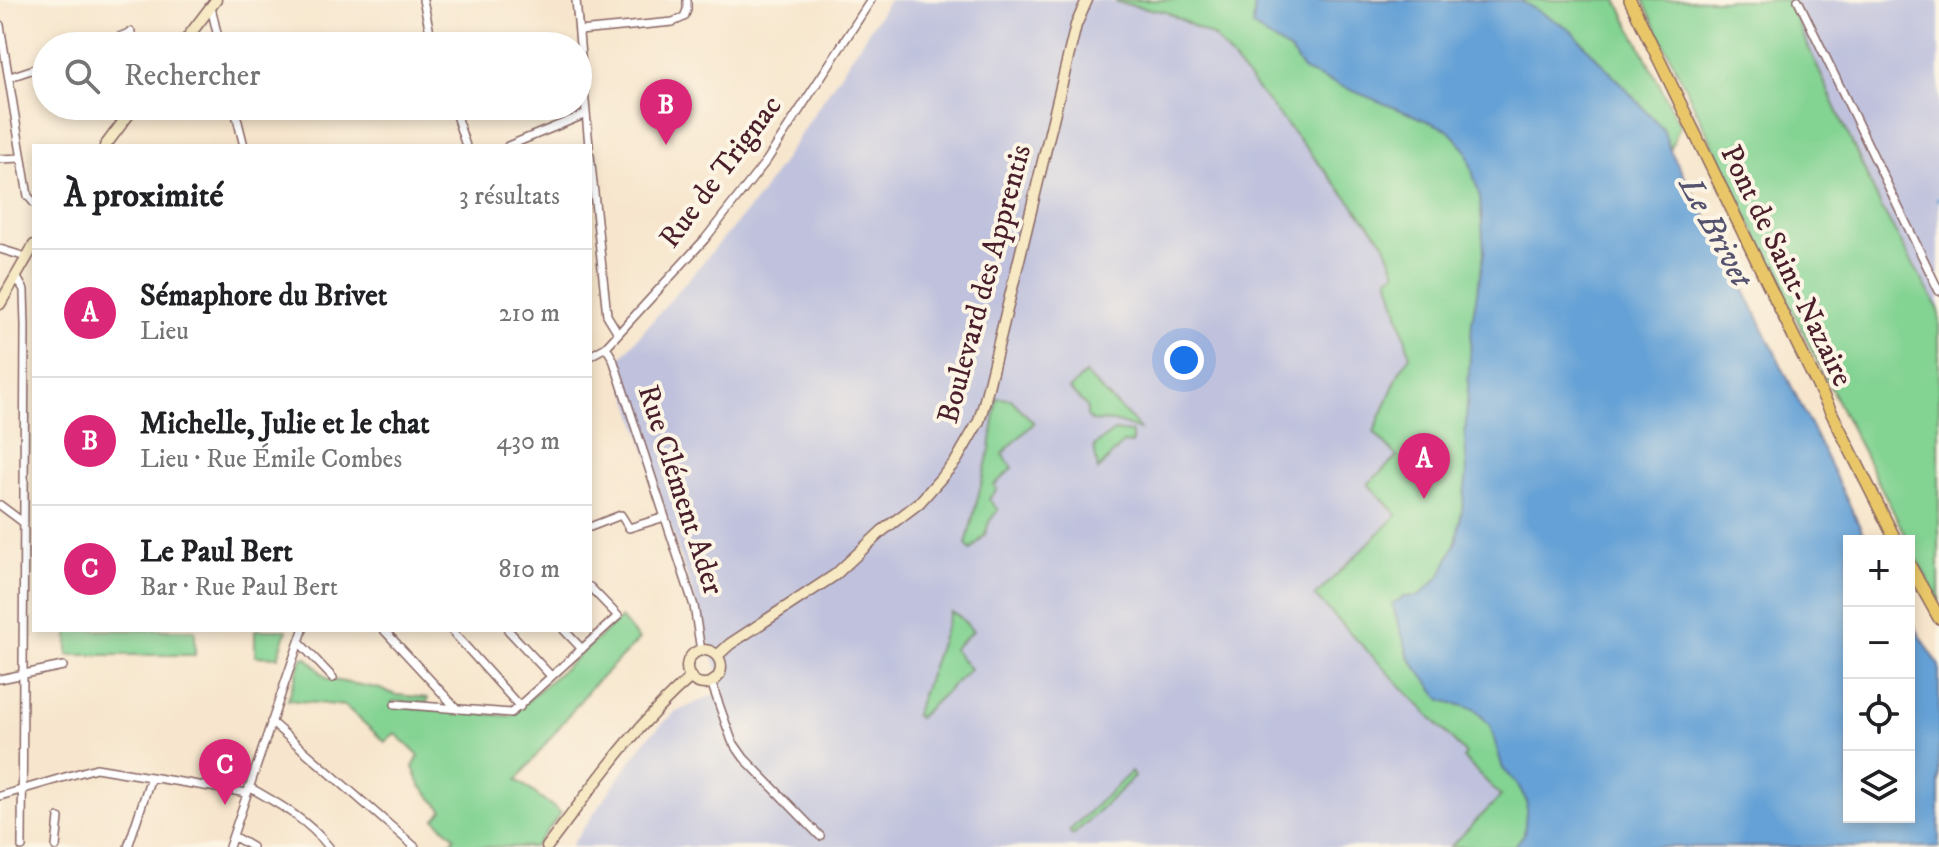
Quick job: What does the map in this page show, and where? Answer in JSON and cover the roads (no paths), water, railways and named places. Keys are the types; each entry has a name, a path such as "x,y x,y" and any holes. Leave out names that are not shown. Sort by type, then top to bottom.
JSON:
{"main road":[{"name":"Boulevard des Apprentis","path":"717,656 730,644 835,575 937,486 967,443 984,404 1084,1"},
{"path":"192,32 214,3"},
{"name":"Pont de Saint-Nazaire","path":"1633,5 1893,535"},
{"path":"106,144 124,120"},
{"path":"3,299 32,248"},
{"path":"1915,575 1939,618"},
{"path":"710,651 717,656 721,670 711,682 700,683 691,677 691,656 710,651"},
{"path":"547,847 647,719 691,677"}],"street":[{"path":"423,0 430,32"},
{"path":"576,0 579,31 673,22 684,17 687,0"},
{"name":"Rue de Trignac","path":"592,355 606,347 705,239 767,160 871,0"},
{"path":"1798,0 1939,291"},
{"path":"214,3 218,32"},
{"path":"0,25 28,196 32,201"},
{"path":"10,77 32,70"},
{"path":"238,120 244,144"},
{"path":"458,120 465,144"},
{"path":"513,144 571,120"},
{"path":"587,120 589,144"},
{"path":"0,159 22,158"},
{"path":"592,174 607,315 618,333"},
{"path":"27,185 32,191"},
{"path":"0,249 26,257"},
{"path":"16,275 24,290 30,328 24,523 22,847"},
{"path":"3,299 24,302"},
{"name":"Rue Clément Ader","path":"606,347 613,359 694,606 701,651"},
{"path":"0,505 24,523"},
{"path":"592,526 621,515 629,528 665,517"},
{"path":"395,704 511,713 618,616 592,589"},
{"path":"229,847 302,632"},
{"path":"386,632 457,709"},
{"path":"453,632 520,707"},
{"path":"510,632 551,676"},
{"path":"566,632 582,649"},
{"path":"299,642 333,678"},
{"path":"0,679 63,666"},
{"path":"711,682 732,741 744,758 820,836"},
{"path":"271,722 415,847"},
{"path":"0,796 96,768 248,790 279,803 316,831 329,847"},
{"path":"128,847 151,777"},
{"path":"56,847 59,818"},
{"path":"233,836 252,847"}],"water":[{"path":"1255,0 1519,0 1570,29 1663,129 1670,150 1733,266 1864,535 1843,535 1843,823 1915,823 1915,627 1939,666 1939,847 1514,847 1524,834 1527,802 1517,783 1503,769 1490,725 1474,709 1441,700 1409,657 1392,604 1404,597 1419,596 1441,575 1456,542 1462,510 1467,472 1465,438 1472,321 1484,253 1480,198 1466,150 1447,129 1304,71 1290,51 1253,27"}],"place":[{"name":"Michelle, Julie et le chat","path":"666,145"},
{"name":"Sémaphore du Brivet","path":"1424,499"},
{"name":"Le Paul Bert","path":"225,805"}],"water label":[{"name":"Le Brivet","path":"1715,232"}]}
